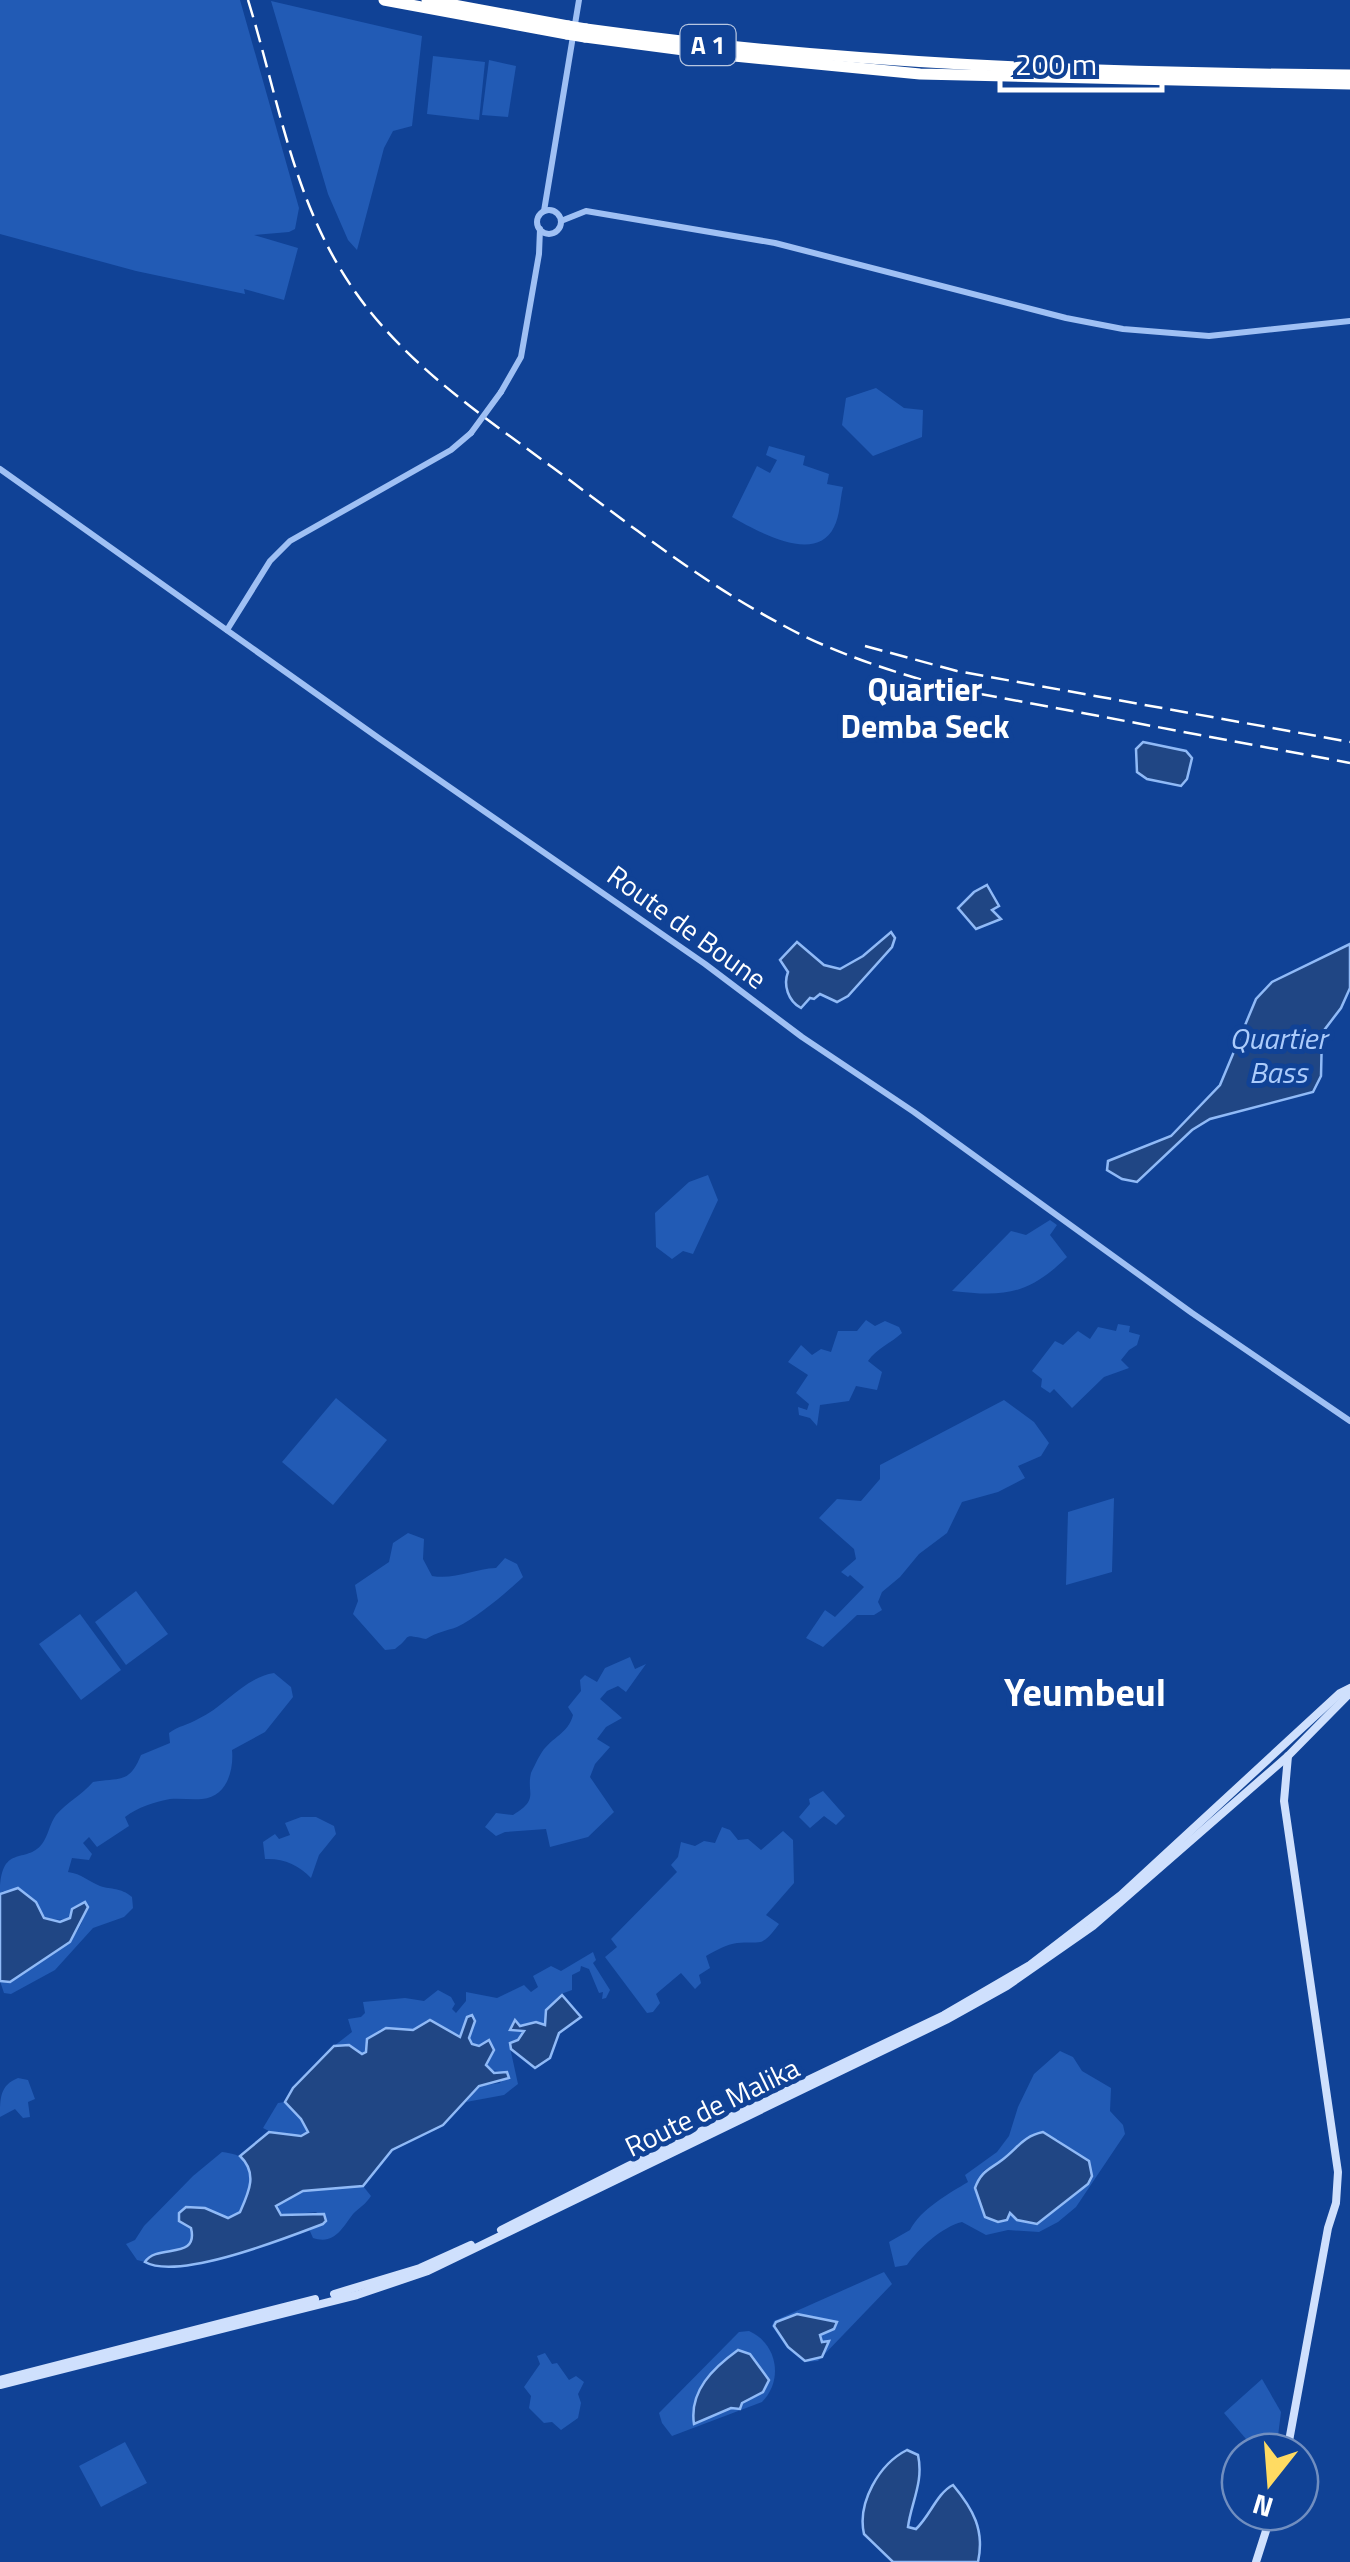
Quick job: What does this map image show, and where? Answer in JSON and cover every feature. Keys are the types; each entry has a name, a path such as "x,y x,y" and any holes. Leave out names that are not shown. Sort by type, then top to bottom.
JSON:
{"highway":[{"name":"A 1","path":"384,0 714,54 920,74 1350,84"},
{"name":"A 1","path":"427,0 568,30"},
{"name":"A 1","path":"585,33 1010,69 1350,75"}],"main road":[{"name":"Route de Malika","path":"0,2382 359,2288 420,2268 944,2015 1030,1965 1090,1921 1340,1693 1350,1690"},
{"name":"Route de Malika","path":"0,2382 357,2295 428,2271 903,2041 1007,1986 1075,1940 1288,1756 1350,1690"},
{"path":"1287,1745 1284,1801 1338,2172 1336,2202 1290,2432"},
{"path":"1256,2562 1266,2532"}],"street":[{"path":"227,630 282,547 451,450 471,433 522,356 539,254 538,220 550,188 579,0"},
{"path":"539,254 554,233 559,217 550,188"},
{"path":"544,212 559,217 586,211 775,243 1124,330 1209,336 1350,321"},
{"path":"540,229 554,233"},
{"name":"Route de Boune","path":"0,468 1350,1421"}],"shaded area":[{"path":"0,0 240,0 299,208 295,229 254,235 298,248 284,300 244,289 245,294 136,271 0,234"},
{"path":"271,1 422,36 412,126 393,131 384,148 357,250 348,240 328,194"},
{"path":"433,56 485,62 479,120 427,114"},
{"path":"489,60 516,66 508,117 482,115"},
{"path":"876,388 904,408 923,410 922,437 873,456 842,425 846,398"},
{"path":"769,446 805,456 803,465 829,474 827,484 843,487 836,523 825,538 814,543 786,542 732,517 757,466 770,473 777,460 766,455"},
{"path":"708,1175 718,1200 693,1254 683,1251 672,1259 656,1247 655,1213 689,1182"},
{"path":"1050,1220 1057,1225 1050,1235 1067,1257 1053,1270 1027,1286 1001,1293 952,1291 1011,1231 1026,1235"},
{"path":"866,1320 875,1326 885,1321 899,1327 902,1333 868,1361 882,1372 877,1390 856,1386 849,1401 820,1405 817,1426 810,1418 799,1415 798,1407 807,1410 809,1404 796,1393 808,1375 788,1362 801,1345 812,1355 821,1349 831,1352 838,1331 857,1331"},
{"path":"1118,1324 1130,1326 1129,1332 1140,1335 1137,1345 1121,1360 1129,1368 1104,1377 1072,1408 1054,1389 1050,1393 1041,1387 1042,1379 1032,1371 1055,1341 1063,1345 1078,1331 1090,1339 1098,1327 1116,1331"},
{"path":"336,1398 387,1440 333,1505 282,1462"},
{"path":"1004,1400 1034,1422 1049,1443 1041,1456 1018,1466 1025,1478 998,1492 962,1502 947,1533 919,1554 882,1592 878,1602 882,1610 874,1615 857,1615 823,1647 806,1638 825,1610 835,1617 864,1587 841,1572 856,1559 854,1549 819,1518 837,1499 861,1501 880,1479 880,1465"},
{"path":"1114,1498 1112,1572 1066,1585 1068,1512"},
{"path":"408,1533 424,1539 423,1559 432,1576 496,1568 505,1558 517,1564 523,1577 457,1627 426,1639 408,1637 395,1649 385,1650 353,1614 358,1601 355,1585 389,1562 393,1543"},
{"path":"136,1591 168,1634 126,1665 95,1622"},
{"path":"80,1614 121,1670 81,1700 39,1644"},
{"path":"630,1657 635,1669 646,1664 626,1692 618,1686 600,1699 622,1718 606,1727 597,1739 610,1747 595,1764 590,1777 614,1812 588,1837 550,1847 546,1829 496,1836 485,1827 496,1813 513,1815 529,1800 531,1773 542,1752 571,1721 573,1715 568,1707 581,1691 580,1680 585,1675 597,1682 605,1668"},
{"path":"274,1673 291,1687 293,1697 265,1732 232,1750 230,1774 218,1793 202,1799 152,1803 125,1817 129,1826 97,1847 89,1837 83,1843 92,1854 89,1860 72,1858 68,1872 128,1894 133,1908 124,1917 93,1928 55,1970 11,1994 4,1993 0,1981 10,1982 59,1950 79,1929 84,1916 84,1902 72,1909 70,1918 61,1920 35,1912 3,1891 0,1894 4,1867 9,1861 36,1850 56,1815 93,1782 127,1775 141,1755 170,1743 169,1733 208,1713 253,1680"},
{"path":"823,1791 845,1816 836,1825 824,1816 810,1828 799,1817 810,1804 809,1799"},
{"path":"316,1817 334,1826 336,1834 319,1855 311,1878 290,1863 265,1859 263,1842 275,1834 279,1839 290,1835 285,1823"},
{"path":"722,1827 738,1840 748,1839 761,1850 783,1831 793,1840 794,1883 766,1915 779,1924 761,1942 733,1944 706,1956 710,1968 699,1975 701,1983 695,1989 681,1973 656,1994 660,2003 647,2013 605,1957 617,1947 611,1939 677,1872 671,1865 678,1857 681,1842 695,1846 704,1841 715,1843"},
{"path":"593,1952 593,1963 610,1990 606,1998 602,1999 603,1992 599,1993 589,1969 581,1966 572,1975 572,1990 561,1994 545,2010 545,2024 519,2025 514,2020 509,2030 523,2031 516,2041 509,2043 518,2084 504,2095 466,2102 479,2086 500,2083 506,2072 490,2070 486,2061 492,2055 472,2044 465,2022 460,2037 427,2020 413,2030 381,2029 367,2039 366,2053 344,2044 334,2046 352,2032 348,2019 365,2013 363,2002 405,1998 424,2001 438,1990 451,1997 456,2013 466,2001 466,1992 497,1998 524,1985 531,1992 538,1987 533,1976 551,1966 561,1971"},
{"path":"1060,2051 1073,2057 1082,2071 1111,2088 1110,2111 1123,2125 1125,2134 1076,2207 1039,2232 1008,2230 986,2235 962,2222 932,2239 907,2265 895,2267 889,2242 910,2230 921,2215 968,2182 965,2175 997,2152 1009,2136 1034,2074","holes":["1057,2139 1076,2154 1088,2184 1037,2224 1009,2213 1007,2220 998,2222 985,2217 983,2171"]},
{"path":"18,2078 28,2080 35,2099 28,2102 30,2117 23,2118 15,2109 0,2117 2,2093"},
{"path":"285,2102 308,2131 286,2135 263,2128 278,2103"},
{"path":"222,2152 244,2159 249,2166 250,2182 240,2212 228,2218 205,2208 191,2228 189,2245 158,2253 145,2262 137,2260 126,2244 135,2240 193,2176"},
{"path":"363,2186 371,2196 337,2234 327,2239 313,2238 309,2229 326,2221 316,2212 286,2215 277,2211 280,2202 303,2191"},
{"path":"884,2272 892,2284 818,2361 804,2362 787,2348 772,2326 774,2321"},
{"path":"749,2331 771,2353 775,2373 769,2393 762,2402 672,2436 659,2413 739,2332"},
{"path":"545,2353 569,2380 576,2376 584,2382 578,2394 578,2418 561,2430 552,2422 544,2423 529,2408 531,2396 524,2387 540,2364 537,2356"},
{"path":"1262,2379 1281,2412 1278,2432 1240,2432 1224,2413"},
{"path":"125,2442 147,2483 101,2507 79,2466"}],"water":[{"path":"1143,742 1186,751 1192,758 1187,779 1181,786 1147,779 1137,772 1136,749"},
{"path":"987,885 999,906 992,910 1001,919 976,929 958,908"},
{"path":"891,932 895,938 892,947 848,996 837,1002 820,994 801,1008 790,997 788,972 780,960 797,942 824,965 840,969"},
{"name":"Quartier Bass","path":"1350,944 1350,988 1322,1033 1321,1076 1313,1092 1210,1119 1192,1130 1137,1182 1107,1170 1108,1161 1171,1136 1220,1085 1256,999 1272,982"},
{"path":"18,1888 36,1902 44,1918 60,1922 70,1918 72,1909 85,1902 88,1907 70,1942 10,1982 0,1981 0,1894"},
{"path":"562,1995 581,2017 559,2033 550,2058 535,2068 511,2049 510,2043 524,2031 510,2030 515,2020 520,2026 536,2022 545,2025 546,2010"},
{"path":"472,2015 472,2044 479,2046 489,2040 494,2050 486,2065 494,2073 507,2072 509,2078 479,2086 443,2125 392,2150 363,2186 303,2191 276,2206 281,2215 324,2214 323,2224 206,2262 161,2266 145,2262 158,2253 189,2245 191,2228 179,2221 179,2213 186,2207 205,2208 228,2218 240,2212 250,2176 240,2156 269,2132 301,2136 308,2132 285,2102 293,2088 334,2046 349,2045 362,2054 366,2052 367,2039 386,2028 413,2030 430,2020 460,2037 467,2017"},
{"path":"1043,2132 1089,2161 1092,2176 1088,2184 1037,2224 1017,2220 1010,2213 1007,2220 998,2222 985,2217 975,2188 980,2178 1025,2140"},
{"path":"797,2314 837,2322 834,2329 820,2335 822,2342 829,2341 822,2357 805,2361 788,2347 774,2326"},
{"path":"738,2350 750,2354 769,2380 763,2392 742,2403 740,2409 731,2408 694,2424 699,2391"},
{"path":"907,2450 918,2455 919,2465 908,2527 916,2529 942,2493 953,2485 976,2520 980,2540 978,2562 893,2562 864,2534 864,2510 872,2486 887,2465"}],"railway":[{"path":"248,0 308,202 338,265 359,297 434,377 690,568 798,633 863,661 931,683 1350,763"},
{"path":"865,646 957,671 1350,742"}],"district":[{"name":"Quartier Demba Seck","path":"925,708"},
{"name":"Yeumbeul","path":"1085,1693"}]}
